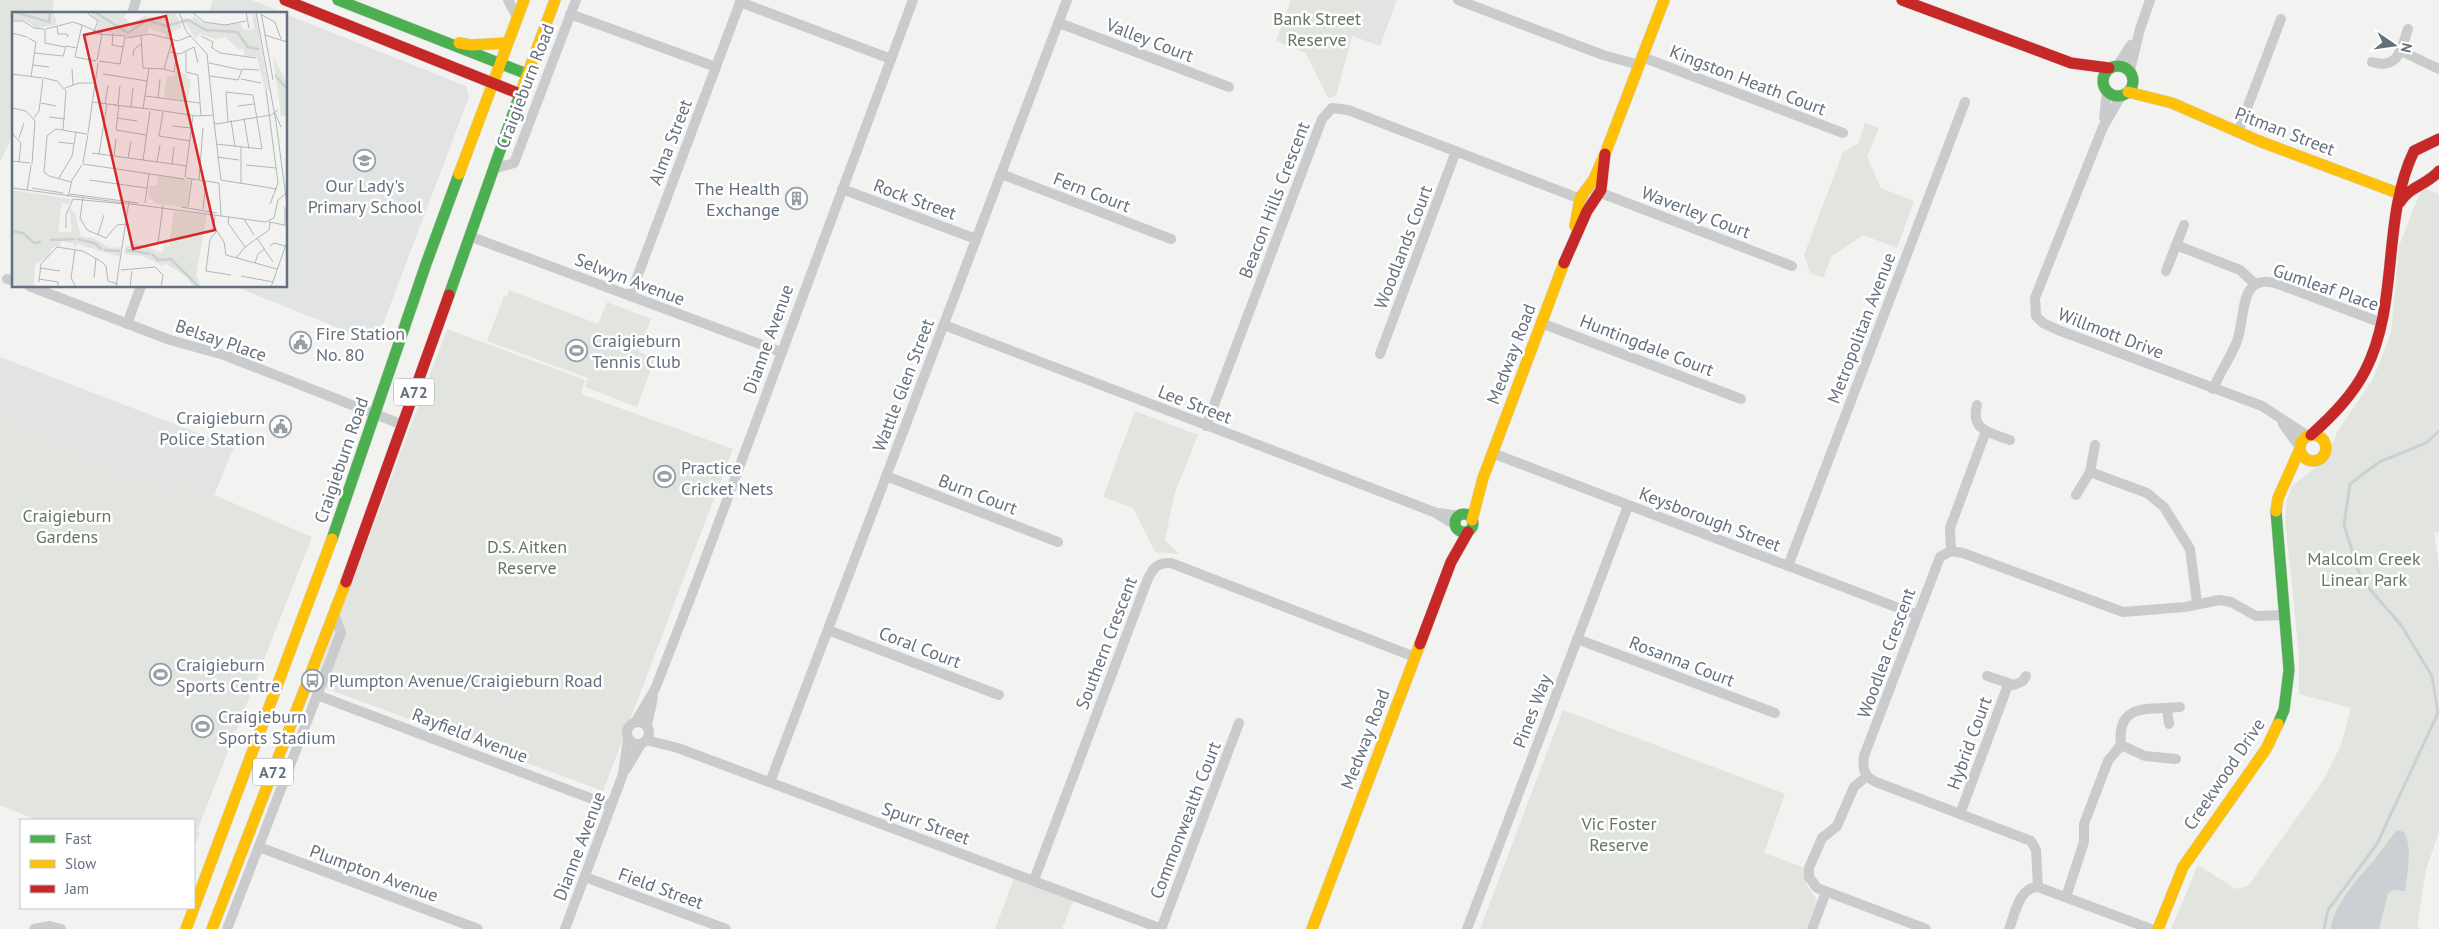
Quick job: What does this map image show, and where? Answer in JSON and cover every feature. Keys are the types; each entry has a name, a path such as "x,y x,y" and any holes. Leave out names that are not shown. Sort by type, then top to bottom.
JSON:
{"street":[{"path":"287,0 520,94"},
{"path":"338,0 527,74"},
{"path":"508,0 517,17"},
{"name":"Craigieburn Road","path":"195,905 303,621 376,409 492,84 524,0"},
{"name":"Craigieburn Road","path":"212,929 334,614 555,0"},
{"name":"Craigieburn Road","path":"493,169 514,163 576,0"},
{"name":"Dianne Avenue","path":"564,929 623,774 646,735 655,689 913,0"},
{"name":"Wattle Glen Street","path":"770,782 1067,0"},
{"name":"Kingston Heath Court","path":"1458,0 1603,55 1639,64 1843,133"},
{"name":"Medway Road","path":"1572,242 1580,198 1588,188 1605,154 1664,0"},
{"path":"1902,0 2071,63"},
{"path":"2125,94 2132,75 2140,29 2150,0"},
{"path":"740,1 891,59"},
{"name":"Alma Street","path":"630,296 740,1"},
{"path":"570,14 716,68"},
{"path":"2238,132 2281,19"},
{"name":"Valley Court","path":"1059,23 1229,88"},
{"path":"2105,89 2103,76 2114,66 2140,29"},
{"path":"2372,62 2389,64 2401,51 2408,29"},
{"path":"431,37 471,45 507,43"},
{"path":"423,55 431,37"},
{"path":"2401,51 2439,69"},
{"name":"Pitman Street","path":"2071,63 2114,66 2132,75 2157,96"},
{"name":"Pitman Street","path":"2071,63 2105,89 2125,94 2157,96 2188,108 2238,132 2400,194"},
{"name":"Willmott Drive","path":"2103,127 2105,89"},
{"name":"Willmott Drive","path":"2125,94 2103,127 2036,298 2036,316 2043,324 2058,330 2262,406 2280,419 2310,435"},
{"name":"Metropolitan Avenue","path":"1788,566 1965,102"},
{"name":"Beacon Hills Crescent","path":"1206,426 1322,119 1328,111 1336,107 1348,110 1592,203"},
{"path":"2315,462 2304,458 2299,449 2302,440 2342,406 2361,381 2382,323 2395,211 2400,194 2414,151 2439,138"},
{"name":"Woodlands Court","path":"1380,354 1456,151"},
{"name":"Medway Road","path":"1472,520 1483,478 1541,322 1572,242 1599,192 1605,154"},
{"path":"2400,194 2411,186 2431,179 2439,171"},
{"name":"Fern Court","path":"1001,174 1171,239"},
{"name":"Waverley Court","path":"1588,188 1792,266"},
{"name":"Rock Street","path":"842,189 976,239"},
{"path":"2166,271 2184,225"},
{"name":"Selwyn Avenue","path":"469,236 780,352"},
{"path":"2176,245 2240,270 2255,284"},
{"name":"Gumleaf Place","path":"2213,389 2238,338 2242,310 2248,293 2255,284 2265,280 2382,323"},
{"name":"Belsay Place","path":"34,288 170,340 224,355 357,407 376,409 403,425"},
{"path":"127,324 141,288"},
{"name":"Huntingdale Court","path":"1541,322 1741,399"},
{"name":"Lee Street","path":"944,325 1458,521"},
{"path":"1977,405 1976,421 1986,431 2010,440"},
{"path":"2285,484 2322,458 2342,406"},
{"name":"Willmott Drive","path":"2280,419 2299,449"},
{"path":"1986,431 1950,528 1951,551 1964,553 2123,612 2185,607 2211,600 2225,600 2256,616 2284,615"},
{"path":"2310,435 2319,437 2326,446"},
{"path":"2076,495 2080,484 2090,472 2095,446"},
{"name":"Creekwood Drive","path":"2158,929 2189,855 2266,749 2280,722 2289,682 2275,514 2278,498 2299,449"},
{"name":"Keysborough Street","path":"1492,453 1917,615"},
{"path":"2090,472 2147,494 2164,507 2190,549 2197,603"},
{"name":"Burn Court","path":"886,476 1058,542"},
{"name":"Medway Road","path":"1451,562 1458,521 1483,478"},
{"name":"Pines Way","path":"1467,929 1628,506"},
{"path":"1466,515 1472,520 1472,527 1468,532 1462,532 1458,521 1466,515"},
{"name":"Medway Road","path":"1312,929 1451,562 1468,532"},
{"name":"Woodlea Crescent","path":"1867,776 1863,764 1864,756 1937,561 1943,554 1951,551"},
{"name":"Southern Crescent","path":"1034,880 1147,581 1152,569 1162,562 1171,563 1415,657"},
{"path":"227,929 341,633 334,614"},
{"name":"Coral Court","path":"828,630 999,695"},
{"name":"Rosanna Court","path":"1578,639 1775,714"},
{"name":"Hybrid Court","path":"1987,676 2008,685 2018,684 2026,676"},
{"name":"Hybrid Court","path":"1960,814 2008,685"},
{"name":"Dianne Avenue","path":"636,721 655,689"},
{"name":"Rayfield Avenue","path":"318,695 611,806"},
{"path":"2066,897 2084,842 2084,824 2108,760 2121,745 2121,726 2127,715 2137,710 2180,707"},
{"path":"2167,708 2169,724"},
{"path":"636,721 642,722 646,735 634,743 628,739 628,728 636,721"},
{"name":"Commonwealth Court","path":"1162,929 1239,723"},
{"name":"Spurr Street","path":"646,735 1162,929"},
{"name":"Dianne Avenue","path":"623,774 628,739"},
{"path":"2121,745 2145,756 2176,759"},
{"path":"1926,929 1826,892 1813,885 1809,877 1809,868 1822,838 1837,826 1854,787 1867,776 1876,782 2031,841 2036,850 2038,887"},
{"name":"Plumpton Avenue","path":"259,847 478,929"},
{"name":"Field Street","path":"584,876 726,929"},
{"path":"2010,929 2023,894 2030,888 2038,887 2151,929"},
{"path":"1812,929 1826,892"},
{"name":"Craigieburn Road","path":"186,929 194,909"},
{"path":"34,929 50,926 61,929"}],"shaded area":[{"path":"213,0 252,0 281,12 209,12"},
{"path":"1356,0 1397,0 1380,46 1344,33"},
{"name":"Our Lady's Primary School","path":"288,15 466,86 469,97 376,343 239,288 288,288"},
{"path":"0,357 234,447 214,495 182,481 176,495 100,466 102,461 47,441 0,419"},
{"path":"2397,830 2404,832 2408,846 2409,861 2405,891 2393,890 2388,893 2379,929 2330,929 2337,909 2348,891"}],"green space":[{"path":"0,0 54,0 52,12 12,12 12,137 0,162"},
{"name":"Bank Street Reserve","path":"1291,0 1356,0 1344,32 1352,36 1336,96 1328,98 1306,53 1276,41"},
{"path":"1865,123 1879,128 1867,157 1881,188 1914,201 1897,248 1863,235 1831,257 1823,278 1810,273 1804,255 1843,152 1858,144"},
{"name":"Malcolm Creek Linear Park","path":"2422,187 2439,194 2439,532 2434,533 2439,565 2439,833 2426,869 2417,927 2421,929 2171,929 2198,865 2236,889 2248,886 2324,779 2341,745 2351,708 2299,694 2299,656 2285,518 2287,500 2291,487 2328,457 2337,432 2373,379 2391,333 2399,246"},
{"name":"Craigieburn Tennis Club","path":"509,290 598,324 607,302 651,319 639,352 655,358 637,407 585,387 588,378 487,341 504,296 507,296"},
{"name":"D.S. Aitken Reserve","path":"447,329 585,380 581,394 733,449 603,791 314,684"},
{"path":"1135,411 1198,435 1174,495 1165,540 1179,554 1155,552 1133,508 1103,497"},
{"name":"Craigieburn Gardens","path":"0,419 47,441 102,461 101,466 176,495 182,481 312,537 197,831 200,832 195,845 195,819 35,819 0,805"},
{"name":"Vic Foster Reserve","path":"1563,710 1785,794 1764,853 1805,868 1806,884 1817,900 1806,929 1480,929"},
{"path":"1014,878 1073,901 1062,929 995,929"}],"waterway":[{"path":"2324,929 2328,910 2377,844 2438,713 2432,676 2401,625 2361,579 2344,525 2350,484 2379,462 2426,443 2439,431"}],"traffic: fast":[{"path":"338,0 527,74"},
{"path":"2118,66 2129,70 2133,81 2129,92 2118,96 2107,92 2103,81 2107,70 2118,66"},
{"path":"449,295 520,94"},
{"path":"332,539 426,264 459,174"},
{"path":"2276,511 2289,670 2284,710 2278,724"},
{"path":"1464,514 1470,517 1473,523 1470,529 1464,532 1458,529 1455,523 1458,517 1464,514"}],"traffic: slow":[{"path":"459,174 524,0"},
{"path":"520,94 555,0"},
{"path":"1575,226 1580,198 1594,179 1605,154 1664,0"},
{"path":"459,43 471,45 507,43"},
{"path":"2128,92 2172,103 2259,141 2403,195"},
{"path":"1472,520 1483,478 1564,263"},
{"path":"2313,435 2322,439 2326,448 2322,457 2313,461 2304,457 2300,448 2304,439 2313,435"},
{"path":"2276,511 2278,498 2299,451"},
{"path":"195,905 332,539"},
{"path":"212,929 346,582"},
{"path":"1312,929 1420,644"},
{"path":"2158,929 2183,867 2266,749 2278,724"},
{"path":"186,929 193,909"}],"traffic: jam":[{"path":"285,0 520,94"},
{"path":"1902,0 2071,63 2109,68"},
{"path":"2311,435 2341,405 2365,371 2376,345 2383,318 2397,205 2404,177 2414,151 2439,139"},
{"path":"1564,263 1587,211 1601,190 1605,154"},
{"path":"2400,202 2409,192 2429,180 2439,171"},
{"path":"346,582 449,295"},
{"path":"1420,644 1451,562 1468,532"}],"place":[{"name":"Our Lady's Primary School","path":"365,160"},
{"name":"The Health Exchange","path":"796,198"},
{"name":"Fire Station No. 80","path":"300,343"},
{"name":"Craigieburn Tennis Club","path":"576,350"},
{"name":"Craigieburn Police Station","path":"281,427"},
{"name":"Practice Cricket Nets","path":"665,477"},
{"name":"Craigieburn Sports Centre","path":"160,674"},
{"name":"Plumpton Avenue/Craigieburn Road","path":"313,680"},
{"name":"Craigieburn Sports Stadium","path":"202,726"}]}
